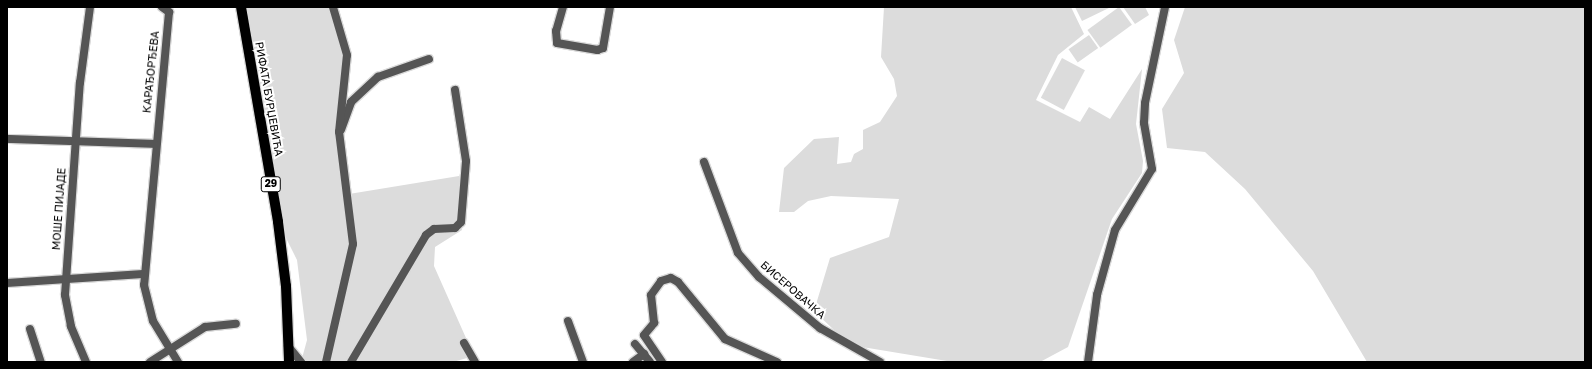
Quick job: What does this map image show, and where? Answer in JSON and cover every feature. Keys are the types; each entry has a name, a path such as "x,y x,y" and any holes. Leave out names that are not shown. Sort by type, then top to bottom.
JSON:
{"main road":[{"name":"РИФАТА БУРЏЕВИЋА","path":"241,7 278,222 286,286 289,362"}],"street":[{"name":"МОШЕ ПИЈАДЕ","path":"86,362 71,326 66,278 75,141 90,7"},
{"name":"КАРАЂОРЂЕВА","path":"162,7 169,12 154,144 143,274 150,312 169,349 178,362"},
{"path":"326,362 353,244 339,132 347,64 345,43 333,7"},
{"path":"564,7 556,31 557,43 597,50 603,48 610,7"},
{"path":"1088,362 1100,280 1115,230 1152,169 1144,123 1145,103 1165,7"},
{"path":"339,132 351,102 378,77 429,59"},
{"path":"351,362 426,235 434,229 455,228 461,222 466,161 455,90"},
{"path":"7,139 154,144"},
{"name":"БИСЕРОВАЧКА","path":"704,162 738,253 759,277 820,328 880,362"},
{"path":"7,283 143,274"},
{"path":"662,362 644,335 654,323 651,294 661,281 671,278 678,282 724,339 777,362"},
{"path":"568,320 583,362"},
{"path":"150,362 205,327 236,324"},
{"path":"30,329 41,362"},
{"path":"464,343 475,362"},
{"path":"635,344 650,362"},
{"path":"288,346 301,362"},
{"path":"633,362 644,354"}],"shaded area":[{"path":"241,7 333,7 345,43 340,104 349,194 459,176 462,230 435,247 434,266 474,356 453,362 301,362 307,340 297,260 278,222"},
{"path":"884,7 1071,7 1084,34 1058,55 1036,100 1080,122 1089,107 1110,119 1142,69 1136,124 1143,161 1142,173 1112,219 1068,347 1040,362 953,362 850,345 817,314 817,301 830,258 889,237 899,199 831,196 808,201 794,212 779,212 784,168 814,139 839,137 837,164 851,162 854,154 863,149 863,130 880,122 897,96 894,79 881,57"},
{"path":"1075,7 1111,7 1082,21"},
{"path":"1119,7 1132,25 1100,48 1087,30"},
{"path":"1123,7 1145,7 1149,15 1135,24"},
{"path":"1185,7 1585,7 1585,362 1367,362 1313,271 1245,189 1205,152 1167,148 1162,109 1184,73 1174,40"},
{"path":"1089,35 1098,48 1078,62 1069,49"},
{"path":"1062,58 1085,70 1064,110 1041,98"}]}
